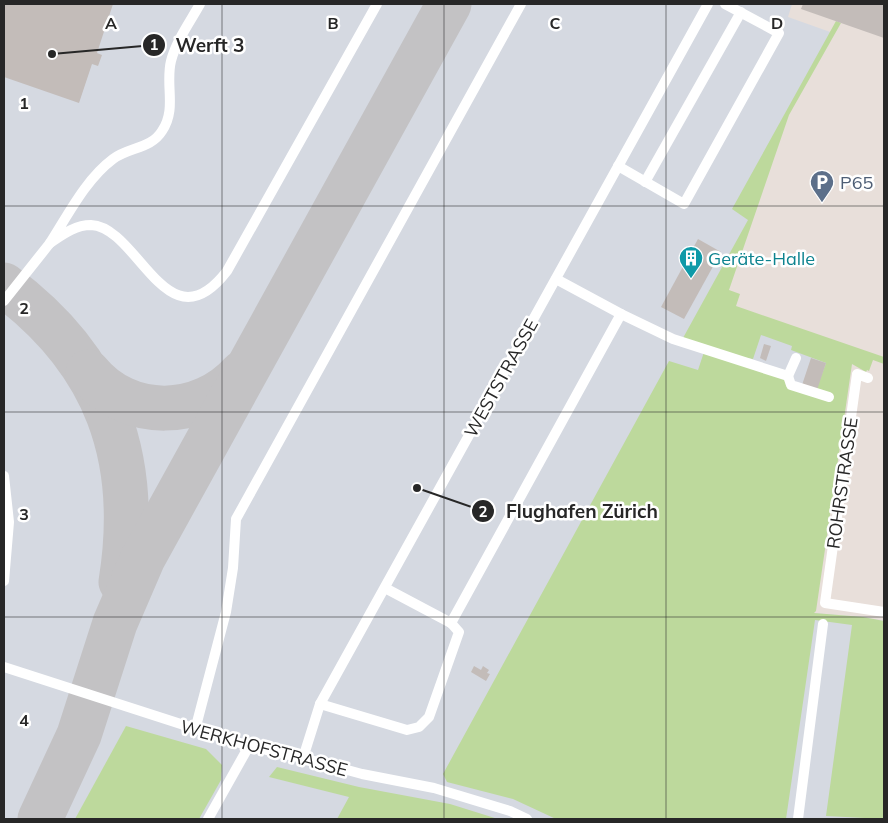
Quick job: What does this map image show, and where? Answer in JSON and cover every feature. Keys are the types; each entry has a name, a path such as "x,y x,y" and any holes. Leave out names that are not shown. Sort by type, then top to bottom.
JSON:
{"lane":[{"path":"4,301 50,244 76,202 108,163 115,157 152,142 164,130 170,111 171,60 200,4"},
{"path":"50,244 74,229 92,225 108,230 125,246 155,281 172,293 190,296 215,285 227,271 377,4"},
{"path":"195,730 226,612 233,568 236,519 521,4"},
{"name":"WESTSTRASSE","path":"303,758 320,704 708,4"},
{"path":"618,166 684,204 780,33 725,4"},
{"path":"646,182 741,12"},
{"path":"556,279 673,339 788,376"},
{"path":"451,623 621,314"},
{"path":"796,358 788,376 791,385 829,397"},
{"name":"ROHRSTRASSE","path":"868,378 857,374 826,603 884,612"},
{"path":"4,476 9,522 4,581"},
{"path":"320,704 407,730 419,727 429,717 459,632 451,623 385,588"},
{"path":"798,819 823,624"},
{"name":"WERKHOFSTRASSE","path":"4,668 249,746 362,774 434,788 510,811 527,819"},
{"path":"208,819 249,746"}],"shaded area":[{"path":"4,4 792,4 788,17 833,33 788,115 718,317 848,362 813,613 863,617 884,621 884,819 4,819"}],"green space":[{"path":"836,21 841,23 789,115 729,290 740,294 736,306 884,357 884,364 873,360 869,371 867,370 866,372 852,364 816,611 814,613 863,617 884,621 884,819 826,816 852,625 815,620 786,819 556,819 513,799 447,782 443,774 669,361 698,370 704,352 816,390 826,363 791,350 792,346 761,335 753,359 741,357 683,338 748,220 732,209"},
{"path":"126,726 206,749 222,765 221,780 199,819 75,819"},
{"path":"277,767 359,787 450,804 498,819 337,819 349,797 269,777"}],"building":[{"path":"4,4 113,4 97,53 102,55 98,66 92,64 79,103 4,77"},
{"path":"803,4 884,4 884,38 801,9"},
{"name":"Geräte-Halle","path":"698,239 721,252 684,319 661,307"},
{"path":"764,344 771,346 766,361 760,358"},
{"path":"811,358 826,363 817,390 802,385"},
{"path":"474,666 481,670 483,666 489,670 487,673 490,674 486,681 471,672"}],"taxiway":[{"path":"40,819 79,735 115,623 143,558 449,4"},
{"path":"4,285 39,314 68,346 91,379 108,415 120,453 126,494 126,536 121,582"},
{"path":"88,372 104,388 123,399 143,406 165,408 186,406 206,399 225,388 242,373"}],"place":[{"name":"Werft 3","path":"52,54"},
{"name":"P65","path":"822,203"},
{"name":"Geräte-Halle","path":"691,279"},
{"name":"Flughafen Zürich","path":"417,488"}]}
